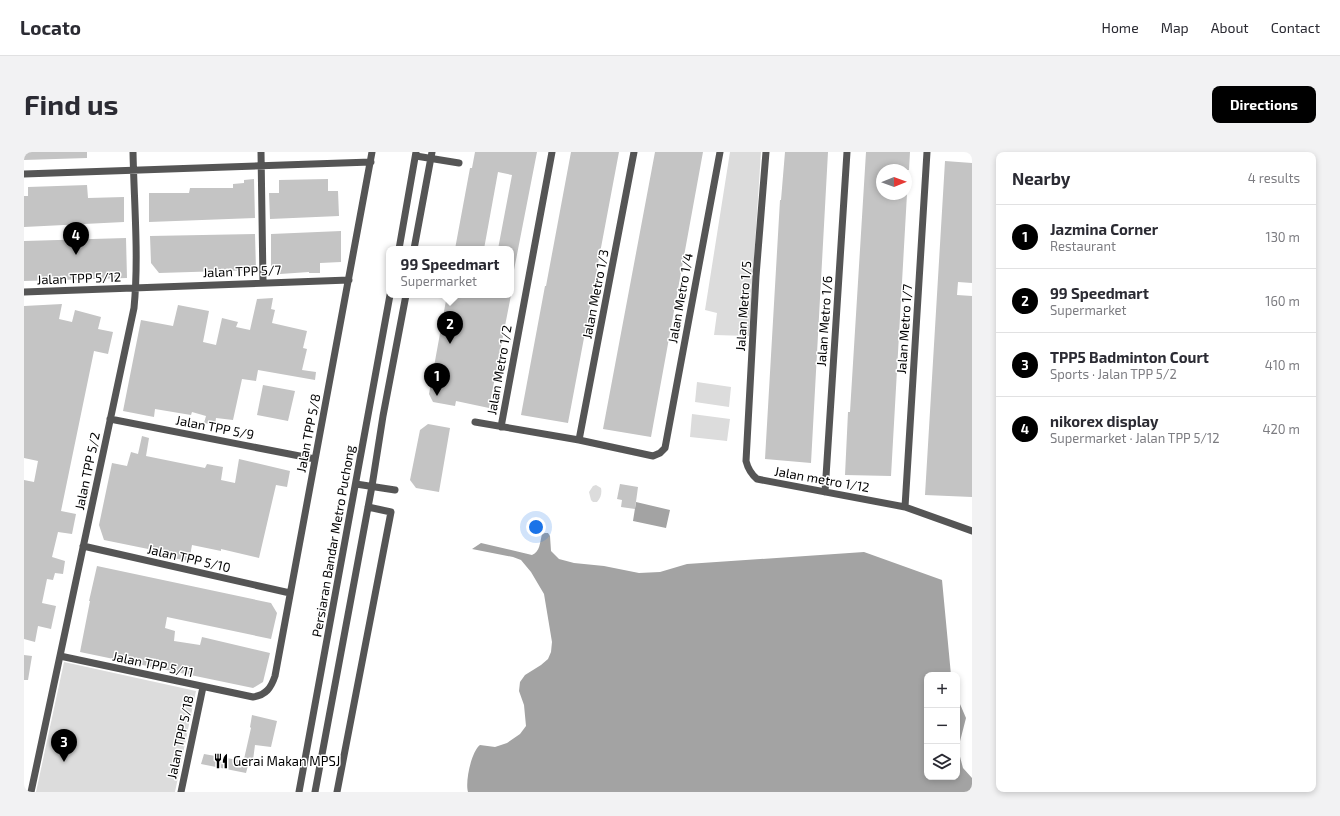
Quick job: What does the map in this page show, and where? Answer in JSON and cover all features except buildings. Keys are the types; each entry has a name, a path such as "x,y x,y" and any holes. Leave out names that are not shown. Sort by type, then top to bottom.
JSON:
{"street":[{"name":"Jalan TPP 5/2","path":"31,792 132,318 136,288 133,152"},
{"path":"260,152 263,282"},
{"name":"Jalan TPP 5/8","path":"242,695 253,697 261,696 272,684 275,676 372,152"},
{"name":"Jalan Metro 1/2","path":"501,427 552,152"},
{"name":"Jalan Metro 1/3","path":"579,440 634,152"},
{"name":"Jalan Metro 1/4","path":"579,440 653,456 660,453 665,448 720,152"},
{"name":"Jalan Metro 1/5","path":"746,461 753,329 766,152"},
{"name":"Jalan Metro 1/6","path":"825,492 847,152"},
{"name":"Jalan Metro 1/7","path":"905,507 927,152"},
{"path":"400,246 416,154 432,155 459,163"},
{"path":"415,246 432,155"},
{"path":"24,174 371,162"},
{"name":"Jalan TPP 5/7","path":"136,288 263,282 349,280"},
{"name":"Jalan TPP 5/12","path":"24,292 136,288"},
{"name":"Persiaran Bandar Metro Puchong","path":"299,792 389,298"},
{"path":"315,792 405,298"},
{"name":"Jalan TPP 5/9","path":"110,419 315,459"},
{"path":"475,422 579,440"},
{"name":"Jalan metro 1/12","path":"746,461 752,475 757,480 905,507"},
{"path":"356,484 395,490"},
{"path":"337,792 391,512 368,507"},
{"path":"905,507 972,531"},
{"name":"Jalan TPP 5/10","path":"83,546 290,593"},
{"name":"Jalan TPP 5/11","path":"60,656 242,695"},
{"name":"Jalan TPP 5/18","path":"181,792 203,687"}],"shaded area":[{"path":"730,152 761,152 749,336 714,335 717,313 705,310"},
{"path":"697,382 731,387 729,407 695,402"},
{"path":"692,414 730,419 727,441 690,437"},
{"path":"596,485 601,488 601,494 597,502 593,502 589,492 593,486"},
{"path":"636,502 670,510 666,528 633,521"},
{"path":"548,533 550,536 551,551 559,559 574,563 604,566 639,573 660,572 687,564 864,552 942,580 951,672 924,672 924,780 960,780 960,757 963,768 972,778 972,792 468,792 467,781 471,760 480,745 495,747 507,743 520,734 526,726 524,705 519,691 520,682 525,675 548,659 551,652 552,642 544,594 531,572 521,560 472,549 481,543 532,555 537,552 542,534"},
{"path":"64,662 196,691 175,792 36,792"},
{"path":"960,704 966,718 960,741"}],"place":[{"name":"nikorex display","path":"76,255"},
{"name":"99 Speedmart","path":"450,344"},
{"name":"Jazmina Corner","path":"437,396"},
{"name":"Gerai Makan MPSJ","path":"221,761"},
{"name":"TPP5 Badminton Court","path":"64,762"}]}
